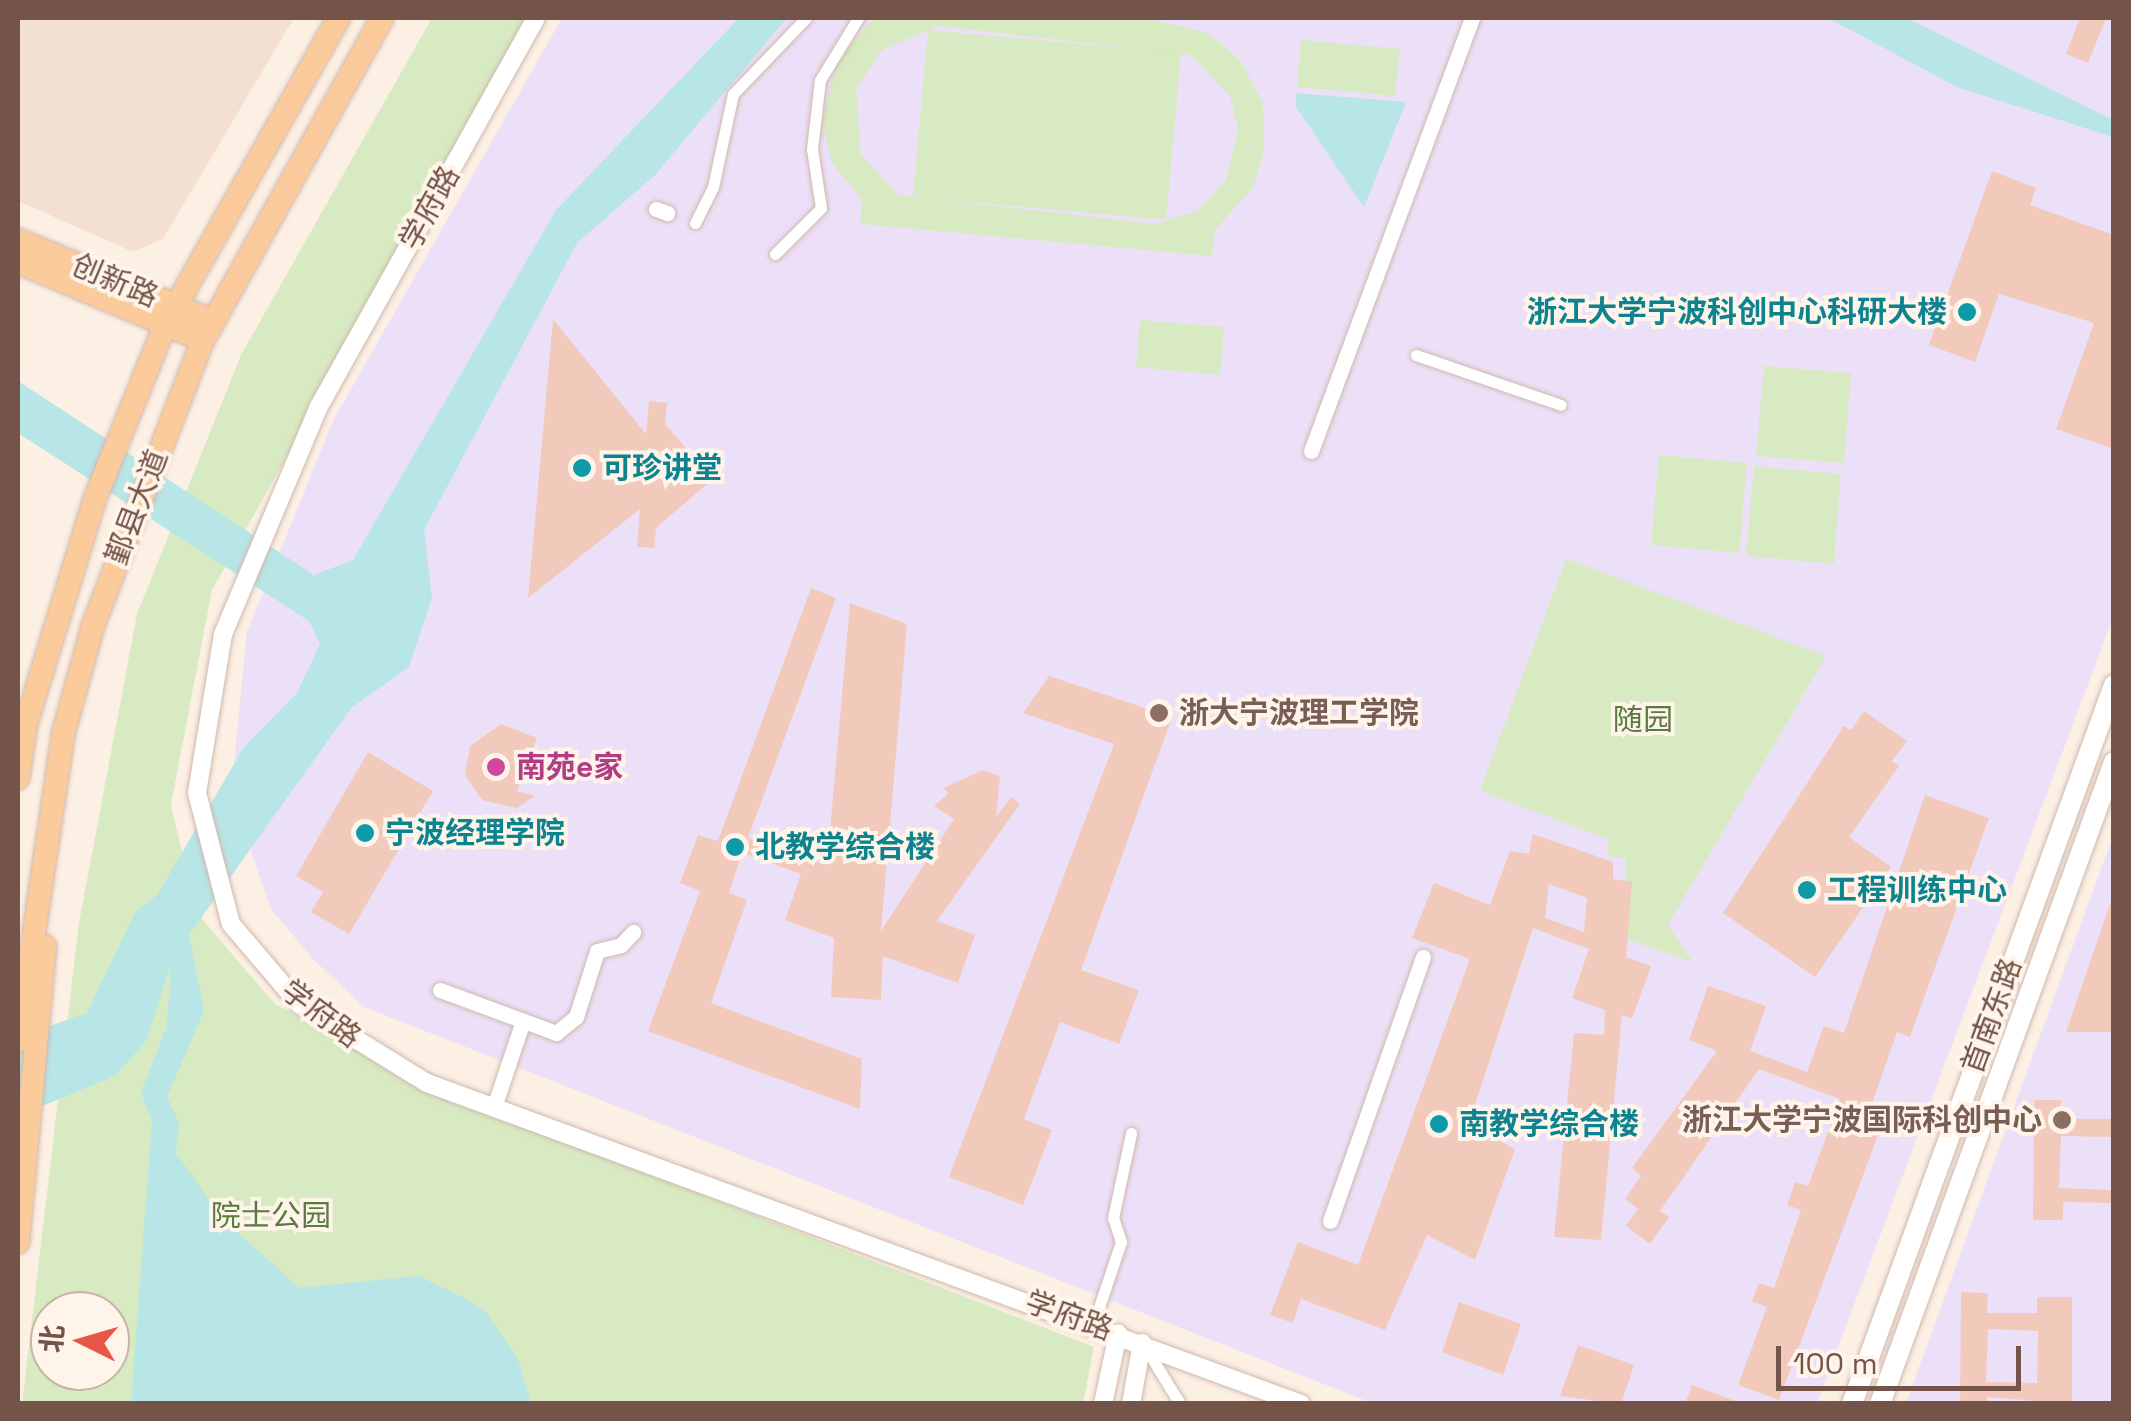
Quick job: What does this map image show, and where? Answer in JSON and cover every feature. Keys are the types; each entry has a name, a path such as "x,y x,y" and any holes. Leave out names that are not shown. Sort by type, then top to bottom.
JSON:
{"main road":[{"name":"鄞县大道","path":"18,778 26,724 94,501 170,316 338,18"},
{"name":"鄞县大道","path":"18,1041 32,1009 56,783 93,626 130,522 208,330 382,18"},
{"name":"创新路","path":"18,240 170,316"},
{"name":"创新路","path":"18,262 208,330"},
{"name":"首南东路","path":"1852,1404 2114,686"},
{"name":"首南东路","path":"1880,1404 2114,762"},
{"path":"18,1242 33,1122 32,1009"}],"street":[{"name":"学府路","path":"536,18 319,406 260,533 239,593 200,740 197,793 231,924 299,1004 427,1083 1301,1404"},
{"path":"695,224 713,187 733,94 806,18"},
{"path":"775,254 821,208 812,149 820,80 858,18"},
{"path":"1311,451 1472,18"},
{"path":"1416,355 1561,406"},
{"path":"440,990 556,1033 566,1025 597,951 622,945 634,932"},
{"path":"1330,1221 1423,957"},
{"path":"494,1107 523,1021"},
{"path":"1093,1325 1121,1242 1114,1218 1131,1133"},
{"path":"1102,1404 1118,1334"},
{"path":"1131,1404 1142,1343"},
{"path":"1142,1343 1180,1404"}],"shaded area":[{"path":"18,18 294,18 163,239 133,252 18,201"},
{"name":"浙大宁波理工学院","path":"562,18 2113,18 2113,618 1817,1403 1372,1403 364,1007 312,958 271,909 231,794 247,632 334,419"},
{"name":"浙江大学宁波国际科创中心","path":"2113,836 2113,1403 1906,1403"}],"green space":[{"name":"院士公园","path":"432,18 532,18 212,590 171,804 195,911 275,1004 433,1090 1094,1347 1083,1403 22,1404 30,1336 30,1391 130,1391 130,1291 35,1291 79,923 137,614 241,355"},
{"path":"874,18 1144,18 1208,33 1241,61 1263,104 1264,150 1253,188 1215,230 1212,256 860,224 862,200 832,163 822,121 837,60","holes":["938,26 1191,55 1230,96 1238,128 1226,180 1199,210 1156,224 898,195 861,154 856,89 882,50"]},
{"path":"928,30 1181,53 1166,220 913,197"},
{"path":"1301,40 1400,49 1395,96 1297,87"},
{"path":"1140,320 1224,327 1220,375 1136,367"},
{"path":"1764,366 1851,373 1844,463 1756,456"},
{"path":"1659,455 1747,463 1739,553 1651,545"},
{"path":"1754,466 1841,474 1834,564 1746,556"},
{"name":"随园","path":"1566,559 1826,656 1668,925 1693,962 1623,938 1626,859 1608,856 1608,839 1480,791"}],"water":[{"path":"739,18 787,18 655,175 577,243 424,530 432,598 409,667 352,707 189,935 204,1011 167,1097 179,1123 176,1153 222,1218 299,1288 419,1276 462,1297 485,1311 518,1359 531,1403 131,1403 152,1121 141,1093 167,1026 171,964 146,1041 115,1076 18,1116 18,1037 87,1013 135,913 157,895 244,747 297,693 320,644 309,621 18,433 18,381 314,575 353,560 556,210"},
{"path":"1828,18 1907,18 2113,120 2113,137 1957,87"},
{"path":"1296,93 1406,102 1364,207 1296,107"}],"building":[{"path":"2080,18 2106,18 2088,63 2066,54"},
{"name":"浙江大学宁波科创中心科研大楼","path":"1992,171 2036,188 2030,205 2114,235 2114,449 2056,429 2094,323 1999,294 1975,362 1929,345"},
{"name":"可珍讲堂","path":"553,319 646,434 649,401 667,403 665,424 713,479 656,528 654,548 637,547 640,509 528,598"},
{"name":"北教学综合楼","path":"811,588 836,598 748,838 827,865 850,603 907,624 881,931 954,819 934,806 949,793 943,788 983,770 1000,776 996,817 1011,797 1020,804 937,921 975,935 958,983 883,956 881,1000 831,997 834,938 785,920 801,874 742,853 729,893 747,900 711,1003 862,1059 860,1109 648,1031 700,891 680,883 698,835 718,841"},
{"path":"1049,676 1172,717 1081,970 1139,990 1119,1044 1060,1022 1024,1119 1052,1130 1023,1205 949,1177 1114,744 1023,713"},
{"name":"工程训练中心","path":"1864,711 1907,741 1892,761 1899,766 1849,837 1891,867 1815,977 1723,913 1844,726 1851,730"},
{"name":"南苑e家","path":"501,724 537,738 517,791 535,796 517,808 482,800 465,775 470,746"},
{"name":"宁波经理学院","path":"368,752 433,791 349,934 311,912 323,892 296,876"},
{"path":"1925,795 1989,818 1910,1037 1897,1032 1865,1124 1880,1130 1779,1400 1738,1385 1767,1307 1752,1301 1759,1283 1774,1288 1801,1210 1787,1205 1795,1182 1808,1186 1840,1099 1759,1069 1660,1211 1669,1217 1650,1244 1626,1226 1638,1209 1625,1199 1641,1176 1632,1168 1717,1051 1689,1040 1708,986 1766,1006 1750,1051 1807,1072 1824,1026 1844,1033"},
{"path":"1533,834 1613,862 1613,879 1632,882 1626,957 1651,966 1632,1019 1622,1015 1601,1240 1554,1237 1574,1033 1604,1035 1605,1010 1572,998 1589,949 1533,928 1469,1123 1515,1149 1475,1260 1427,1235 1385,1330 1301,1299 1293,1323 1270,1315 1298,1242 1358,1265 1470,959 1412,938 1434,883 1490,905 1510,851 1529,854","holes":["1549,884 1587,898 1584,932 1545,918"]},
{"path":"2111,901 2114,1032 2066,1032"},
{"path":"2034,1100 2061,1100 2060,1119 2114,1119 2114,1137 2061,1136 2059,1188 2114,1190 2114,1203 2063,1202 2063,1220 2033,1220"},
{"path":"1961,1292 1988,1293 1987,1313 2037,1313 2037,1297 2072,1297 2072,1404 1987,1397 1987,1404 1960,1404","holes":["1988,1329 2038,1331 2037,1383 1986,1382"]},
{"path":"1459,1302 1521,1324 1503,1375 1442,1352"},
{"path":"1578,1345 1634,1365 1621,1404 1560,1396"},
{"path":"1692,1385 1738,1402 1685,1404"}],"place":[{"name":"浙江大学宁波科创中心科研大楼","path":"1967,312"},
{"name":"可珍讲堂","path":"582,468"},
{"name":"浙大宁波理工学院","path":"1159,713"},
{"name":"南苑e家","path":"496,767"},
{"name":"宁波经理学院","path":"365,833"},
{"name":"北教学综合楼","path":"735,847"},
{"name":"工程训练中心","path":"1807,890"},
{"name":"浙江大学宁波国际科创中心","path":"2062,1120"},
{"name":"南教学综合楼","path":"1439,1124"}]}
